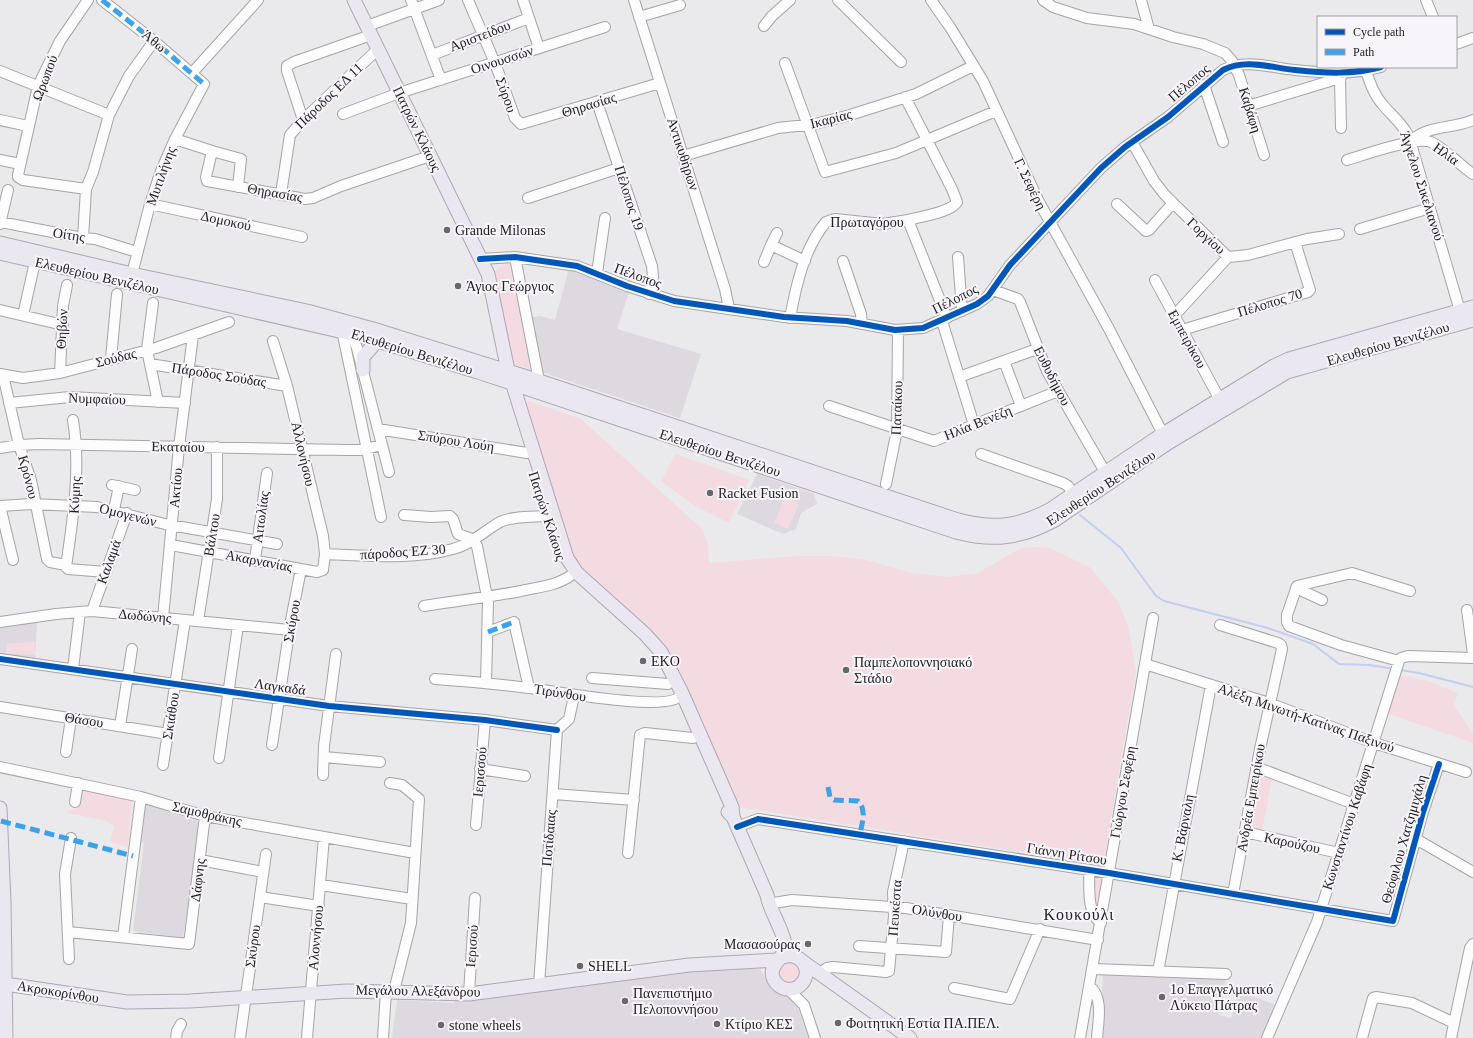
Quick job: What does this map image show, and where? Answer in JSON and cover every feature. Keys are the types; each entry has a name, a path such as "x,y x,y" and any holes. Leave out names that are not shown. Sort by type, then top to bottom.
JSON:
{"main road":[{"name":"Πατρών Κλάους","path":"354,0 480,259 488,311 507,377 530,452 570,562 585,580 655,644 663,655 693,738 725,809 735,822 771,899"},
{"name":"Ελευθερίου Βενιζέλου","path":"0,243 132,274 348,329 507,377 956,532 976,537 995,538 1016,536 1055,520 1168,443 1287,372 1473,320"},
{"name":"Ελευθερίου Βενιζέλου","path":"0,253 35,262 348,329 377,341 507,377 539,381 916,507 975,525 1012,525 1033,519 1219,398 1289,359 1473,307"},
{"path":"363,370 363,357 377,341"},
{"name":"Πατρών Κλάους","path":"530,452 546,516 560,560 570,576 648,648 668,684 679,697 732,807 735,822"},
{"path":"0,808 2,854 2,948 5,984 2,999 6,1038"},
{"path":"771,899 770,908 784,942 785,949 772,971 774,979"},
{"path":"771,899 806,971 804,981"},
{"path":"778,959 787,955 800,959 910,1038"},
{"name":"Μεγάλου Αλεξάνδρου","path":"111,1001 175,1001 311,992 390,991 469,994 689,966 778,959"},
{"path":"748,961 762,966 781,988 789,990 795,988 804,981 820,979 840,988"},
{"name":"Ακροκορίνθου","path":"5,984 111,1001"}],"street":[{"name":"Ωρωπού","path":"20,164 38,86 60,41 88,0"},
{"name":"Άθω","path":"102,0 154,41 204,84"},
{"path":"192,73 258,0"},
{"path":"303,120 287,71 287,66 369,31 413,4 439,0"},
{"name":"Σύρου","path":"468,0 495,63 518,123"},
{"path":"522,0 539,48"},
{"name":"Αντικυθήρων","path":"634,0 725,289 729,308"},
{"path":"764,26 772,16 790,0"},
{"path":"838,0 901,62"},
{"name":"Γ. Σεφέρη","path":"931,0 950,27 986,87 1050,223 1108,327 1163,434"},
{"path":"1043,0 1053,7 1087,18 1102,21 1122,21 1218,50 1228,56 1234,65"},
{"path":"1141,0 1149,29"},
{"path":"1426,0 1433,16"},
{"path":"413,4 441,80"},
{"path":"639,17 680,4"},
{"name":"Αριστείδου","path":"432,55 529,18"},
{"name":"Οινουσσών","path":"343,114 399,93 605,27"},
{"path":"1457,44 1473,38"},
{"path":"83,238 86,189 109,115 129,76 154,41"},
{"name":"Πάροδος ΕΔ 11","path":"281,194 289,138 303,120 378,49"},
{"path":"785,63 809,125 823,168 827,172 884,157 927,141 996,111"},
{"name":"Πέλοπος","path":"480,259 515,257 577,266 649,294 674,301 790,318 862,324 898,330 918,329 944,319 984,300 993,290 1010,265 1097,172 1132,142 1168,117 1204,84 1219,73 1234,65 1251,64 1343,75 1377,68"},
{"name":"Καβάφη","path":"1234,65 1264,155"},
{"name":"Ικαρίας","path":"683,156 778,128 809,125 828,121 921,92 973,66"},
{"path":"0,71 109,115"},
{"name":"Άγγελου Σικελιανού","path":"1366,71 1371,86 1379,101 1402,125 1410,142 1460,311"},
{"path":"1248,106 1343,75 1341,128"},
{"name":"Θηρασίας","path":"518,123 526,124 660,83"},
{"name":"Μυτιλήνης","path":"132,274 150,204 161,171 175,139 204,84"},
{"path":"1204,84 1223,142"},
{"path":"905,97 952,189 957,203 946,210 908,220"},
{"name":"Πέλοπος 19","path":"597,102 653,271 649,294"},
{"path":"0,120 28,126"},
{"path":"1410,142 1425,132 1456,127 1473,120"},
{"path":"175,139 241,159 238,187"},
{"name":"Ηλία","path":"1346,160 1422,140 1433,143 1451,155 1473,174"},
{"name":"Γοργίου","path":"1132,142 1154,181 1172,204 1228,257 1260,252 1294,242 1339,234"},
{"name":"Θηρασίας","path":"212,151 206,179 238,187 305,199 313,198 341,186 430,156"},
{"path":"0,160 20,164 18,177 23,180 86,189"},
{"path":"528,198 619,168"},
{"path":"0,223 8,190"},
{"name":"Δομοκού","path":"150,204 302,237"},
{"path":"1117,204 1146,230 1149,230 1172,204"},
{"path":"1360,229 1430,208"},
{"path":"597,273 605,218"},
{"name":"Πρωταγόρου","path":"790,318 796,287 805,261 816,236 824,223 829,220 883,224 908,220 944,319 974,425"},
{"name":"Οίτης","path":"0,223 95,239 137,252"},
{"path":"764,262 777,233"},
{"name":"Πέλοπος 70","path":"1182,330 1308,292 1310,290 1294,242"},
{"path":"771,245 805,261"},
{"path":"515,257 539,381"},
{"path":"958,257 962,311"},
{"path":"1174,316 1228,257"},
{"path":"843,261 861,314 862,324"},
{"path":"23,315 35,262"},
{"name":"Εμπειρίκου","path":"1155,280 1219,398"},
{"name":"Θηβών","path":"60,373 63,306 68,285"},
{"name":"Ευθυδήμου","path":"993,290 1019,300 1037,349 1058,391 1106,472"},
{"path":"111,359 117,294"},
{"path":"153,303 147,350 158,402"},
{"path":"0,310 63,325"},
{"name":"Σούδας","path":"1,374 24,378 60,373 147,350 229,322"},
{"path":"348,329 363,370 389,472"},
{"path":"348,329 367,448 381,517"},
{"name":"Παταίκου","path":"886,484 897,430 898,330"},
{"name":"Ακτίου","path":"163,618 173,525 179,447 193,335"},
{"name":"Αλλονήσου","path":"273,341 287,386 321,527 325,554 323,570"},
{"path":"960,377 1037,349"},
{"path":"1004,361 1021,406"},
{"name":"Πάροδος Σούδας","path":"150,364 287,386"},
{"name":"Κρόνου","path":"1,374 19,445 30,476 47,559 50,562 67,567"},
{"name":"Ηλία Βενέζη","path":"828,406 934,441 1058,391"},
{"name":"Νυμφαίου","path":"9,403 70,397 185,403"},
{"name":"Κύμης","path":"67,567 74,505 77,446 73,420"},
{"name":"Σπύρου Λούη","path":"378,429 530,452"},
{"name":"Εκαταίου","path":"0,448 19,445 356,450 382,445"},
{"name":"Βάλτου","path":"198,621 217,499 218,447"},
{"path":"981,454 1063,483 1068,486 1073,494"},
{"name":"Αιτωλίας","path":"255,560 267,473"},
{"path":"114,510 115,485 135,490"},
{"name":"Ομογενών","path":"0,506 36,504 74,505 114,510 173,525 213,531 277,544"},
{"path":"0,506 13,560"},
{"name":"Καλαμά","path":"92,612 127,513"},
{"path":"404,515 430,517 450,516 453,519 458,534 474,540 479,552 487,597 488,632 486,683"},
{"name":"πάροδος ΕΖ 30","path":"325,554 382,556 425,554 453,549 474,540 504,521 546,516"},
{"name":"Ακαρνανίας","path":"171,544 317,572 323,570"},
{"path":"67,567 106,572"},
{"name":"Σκύρου","path":"272,745 301,569"},
{"path":"1410,591 1352,573 1302,584 1296,588 1286,621 1289,626 1341,645 1399,661 1413,656 1473,658"},
{"path":"424,606 487,597 558,583 570,576"},
{"path":"1296,588 1322,600"},
{"path":"1467,610 1473,654"},
{"path":"73,669 80,612"},
{"name":"Δωδώνης","path":"0,622 80,612 92,612 290,630"},
{"name":"Γιώργου Σεφέρη","path":"1080,1038 1153,618"},
{"name":"Σκιάθου","path":"163,765 185,620"},
{"path":"488,632 514,622 529,688"},
{"path":"219,758 238,625"},
{"name":"Ανδρέα Εμπειρίκου","path":"1220,625 1281,645 1281,652 1256,767 1233,894"},
{"path":"120,726 132,649"},
{"path":"323,775 329,706 336,654"},
{"name":"Λαγκαδά","path":"0,659 329,706 485,720 557,730"},
{"name":"Κωνσταντίνου Καβάφη","path":"1267,1038 1321,908 1399,661"},
{"name":"Αλέξη Μινωτή-Κατίνας Παξινού","path":"1146,664 1269,703 1374,742 1466,772"},
{"path":"592,678 668,684"},
{"name":"Τιρύνθου","path":"435,679 486,683 529,688 574,696 634,701 679,697"},
{"name":"Κ. Βάρναλη","path":"1158,972 1173,884 1211,685"},
{"path":"557,730 569,719 574,696"},
{"name":"Θάσου","path":"0,707 168,734"},
{"path":"66,752 71,718"},
{"name":"Ιερισσού","path":"476,825 485,720"},
{"name":"Ποτίδαιας","path":"539,985 557,730"},
{"path":"628,853 640,735 645,733 693,738"},
{"path":"324,757 380,762"},
{"name":"Θεόφιλου Χατζημιχάλη","path":"1393,920 1439,764"},
{"name":"Σαμοθράκης","path":"0,767 141,797 205,816 415,854"},
{"path":"1256,767 1354,804"},
{"path":"480,769 525,776"},
{"path":"75,802 78,783"},
{"path":"383,1038 390,991 410,929 419,798 402,785 390,783"},
{"path":"552,794 634,800"},
{"path":"68,932 123,937 141,797"},
{"name":"Δάφνης","path":"123,937 189,944 205,816"},
{"name":"Γιάννη Ρίτσου","path":"735,822 758,819 1109,873 1393,920"},
{"name":"Καρούζου","path":"1245,832 1339,853"},
{"name":"Αλοννήσου","path":"307,1038 324,837"},
{"path":"70,959 65,874 71,838"},
{"path":"1416,839 1473,872"},
{"name":"Πευκέστα","path":"820,973 827,968 833,967 886,972 889,971 891,967 892,948 894,908 893,892 904,841"},
{"name":"Σκύρου","path":"240,1038 266,854"},
{"path":"200,860 263,872"},
{"path":"1089,870 1092,909 1100,923"},
{"path":"321,885 412,899"},
{"path":"260,897 319,906"},
{"name":"Ιερισού","path":"469,994 475,898"},
{"name":"Ολύνθου","path":"771,899 894,908 1040,929 1098,940"},
{"path":"859,946 946,952 949,915"},
{"path":"954,988 1008,1000 1011,998 1040,929"},
{"path":"1451,1038 1470,948 1473,944"},
{"path":"1093,969 1226,974"},
{"path":"804,981 807,1010 815,1038"},
{"path":"1090,986 1095,992 1098,1004 1097,1038"},
{"path":"789,990 801,1000 807,1010"},
{"path":"1362,1038 1373,998 1385,997 1412,1003 1454,1023"},
{"path":"176,1038 177,1030 181,1024"}],"shaded area":[{"path":"511,263 530,369 514,364 495,276 495,272 501,266"},
{"path":"569,268 581,271 629,292 617,329 701,354 680,418 542,372 532,317 540,316 555,320"},
{"path":"529,401 581,419 702,529 707,540 709,563 796,556 831,556 867,560 911,573 950,577 978,573 1021,548 1035,547 1050,548 1091,568 1118,602 1128,625 1136,672 1103,865 738,807 683,684 579,566 571,554 525,403"},
{"name":"Racket Fusion","path":"676,454 749,480 729,523 695,506 661,481"},
{"path":"757,474 814,494 817,504 801,513 796,529 783,534 737,514"},
{"path":"785,497 799,503 788,529 774,523"},
{"path":"37,622 35,659 0,655 0,627"},
{"path":"35,641 35,655 6,653 7,644"},
{"path":"1398,675 1428,681 1458,693 1453,704 1473,734 1473,743 1386,713"},
{"path":"1261,774 1272,778 1262,831 1251,828"},
{"path":"81,788 132,801 128,847 110,842 114,827 107,821 68,813 69,810 74,810 78,806 79,789"},
{"path":"144,802 200,822 183,938 133,931 144,843 140,842"},
{"path":"1089,870 1109,873 1097,921"},
{"path":"789,962 793,963 799,969 799,977 793,983 789,984 785,983 779,977 778,973 779,969 785,963"},
{"name":"Πανεπιστήμιο Πελοποννήσου","path":"754,967 761,970 772,990 788,997 796,1003 809,1038 392,1038 397,1000 454,1003 456,999 494,998 699,970"},
{"name":"1o Επαγγελματικό Λύκειο Πάτρας","path":"1103,975 1226,979 1219,1015 1231,1018 1240,992 1276,1005 1262,1038 1099,1038"}],"waterway":[{"path":"1080,515 1121,548 1156,596 1164,601 1268,628 1313,644 1339,664 1369,665 1394,669"},
{"path":"1400,670 1419,673 1473,687"}],"marked path":[{"path":"102,0 154,41 204,84"},
{"path":"488,632 514,622"},
{"path":"828,787 830,797 834,800 858,801 861,805 863,817 860,834"},
{"path":"1,821 133,856"}],"cycle path":[{"path":"480,259 515,257 577,266 627,286 674,301 784,317 847,321 895,330 923,328 977,304 988,296 1010,265 1101,168 1125,147 1168,117 1223,70 1232,66 1250,64 1295,70 1328,72 1349,72 1377,68"},
{"path":"0,659 329,706 485,720 557,730"},
{"path":"737,827 758,819 1109,873 1393,921 1423,812 1439,764"}],"place":[{"name":"Grande Milonas","path":"447,230"},
{"name":"Άγιος Γεώργιος","path":"458,286"},
{"name":"Racket Fusion","path":"710,493"},
{"name":"EKO","path":"643,661"},
{"name":"Παμπελοποννησιακό Στάδιο","path":"846,670"},
{"name":"Μασασούρας","path":"808,944"},
{"name":"SHELL","path":"580,966"},
{"name":"1o Επαγγελματικό Λύκειο Πάτρας","path":"1162,997"},
{"name":"Πανεπιστήμιο Πελοποννήσου","path":"625,1001"},
{"name":"Φοιτητική Εστία ΠΑ.ΠΕΛ.","path":"838,1023"},
{"name":"Κτίριο ΚΕΣ","path":"717,1024"},
{"name":"stone wheels","path":"441,1025"}],"district":[{"name":"Κουκούλι","path":"1079,914"}]}
